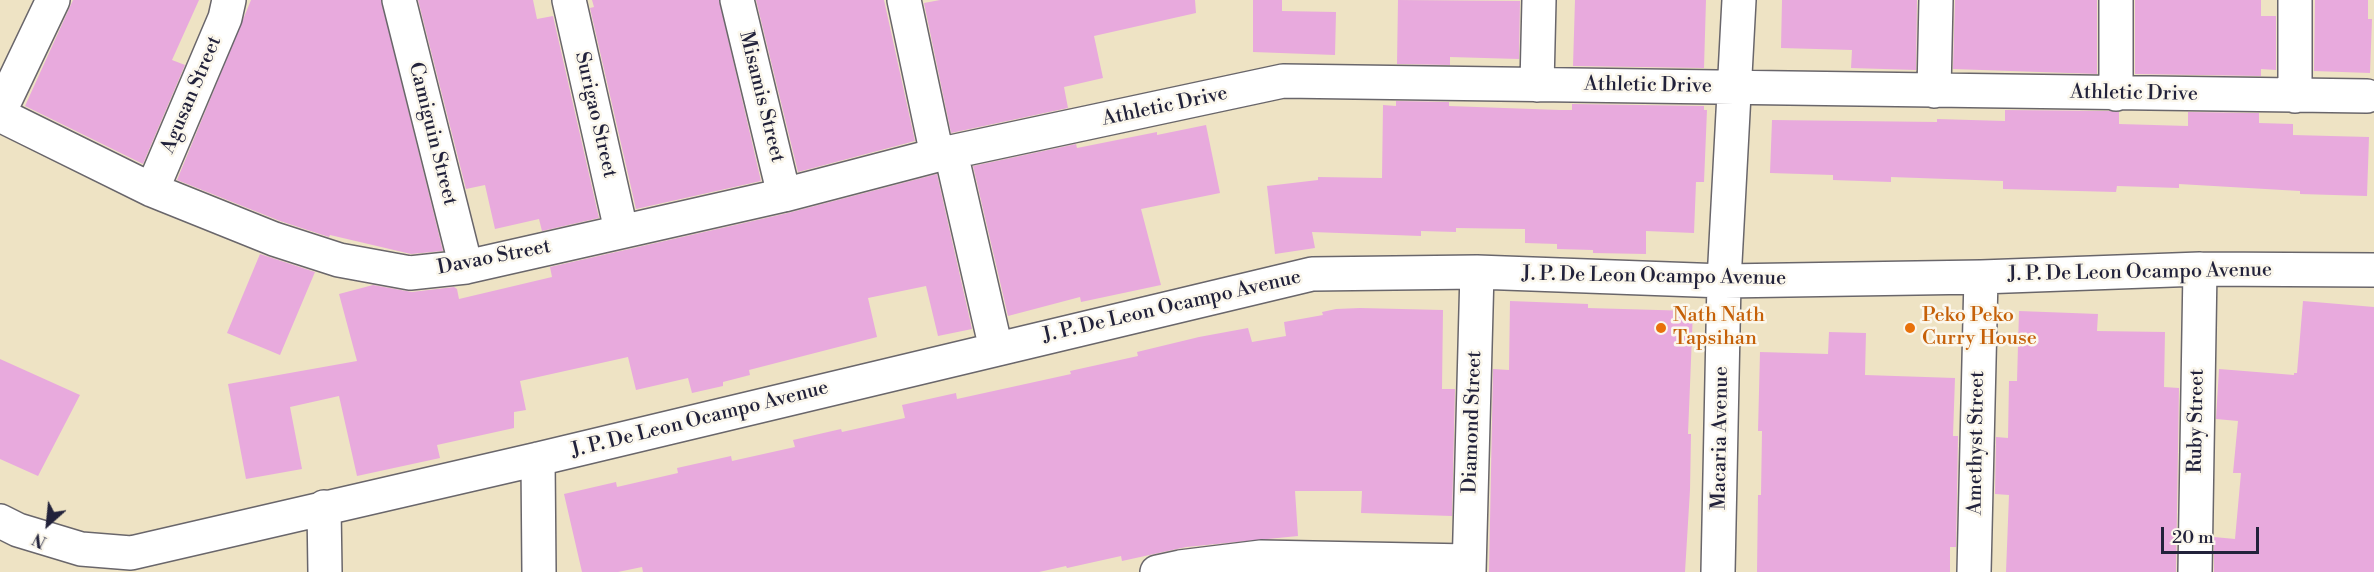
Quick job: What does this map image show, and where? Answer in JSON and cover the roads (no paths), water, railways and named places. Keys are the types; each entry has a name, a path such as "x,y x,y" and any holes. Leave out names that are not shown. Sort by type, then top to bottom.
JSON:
{"street":[{"path":"0,113 53,0"},
{"name":"Agusan Street","path":"152,190 225,18 229,0"},
{"name":"Camiguin Street","path":"399,0 466,267"},
{"name":"Surigao Street","path":"569,0 621,230"},
{"name":"Misamis Street","path":"737,0 784,195"},
{"path":"904,0 996,349"},
{"path":"1537,85 1539,0"},
{"name":"Macaria Avenue","path":"1718,572 1724,281 1739,0"},
{"path":"1934,91 1936,0"},
{"path":"2116,0 2116,94"},
{"path":"2295,0 2295,96"},
{"name":"Athletic Drive","path":"944,154 1283,81 2367,96"},
{"name":"Davao Street","path":"0,113 152,190 274,239 339,260 410,273 466,267 621,230 784,195 944,154"},
{"name":"J. P. De Leon Ocampo Avenue","path":"0,521 18,530 131,563 324,507 538,459 1312,274 1477,273 1724,281 1981,277 2200,269 2374,270"},
{"name":"Ruby Street","path":"2195,572 2200,269"},
{"name":"Diamond Street","path":"1469,566 1477,273"},
{"name":"Amethyst Street","path":"1974,572 1981,277"},
{"path":"538,459 539,572"},
{"path":"324,507 325,572"},
{"path":"1157,572 1261,557 1469,566"}],"place":[{"name":"Nath Nath Tapsihan","path":"1661,328"},
{"name":"Peko Peko Curry House","path":"1910,328"}]}
